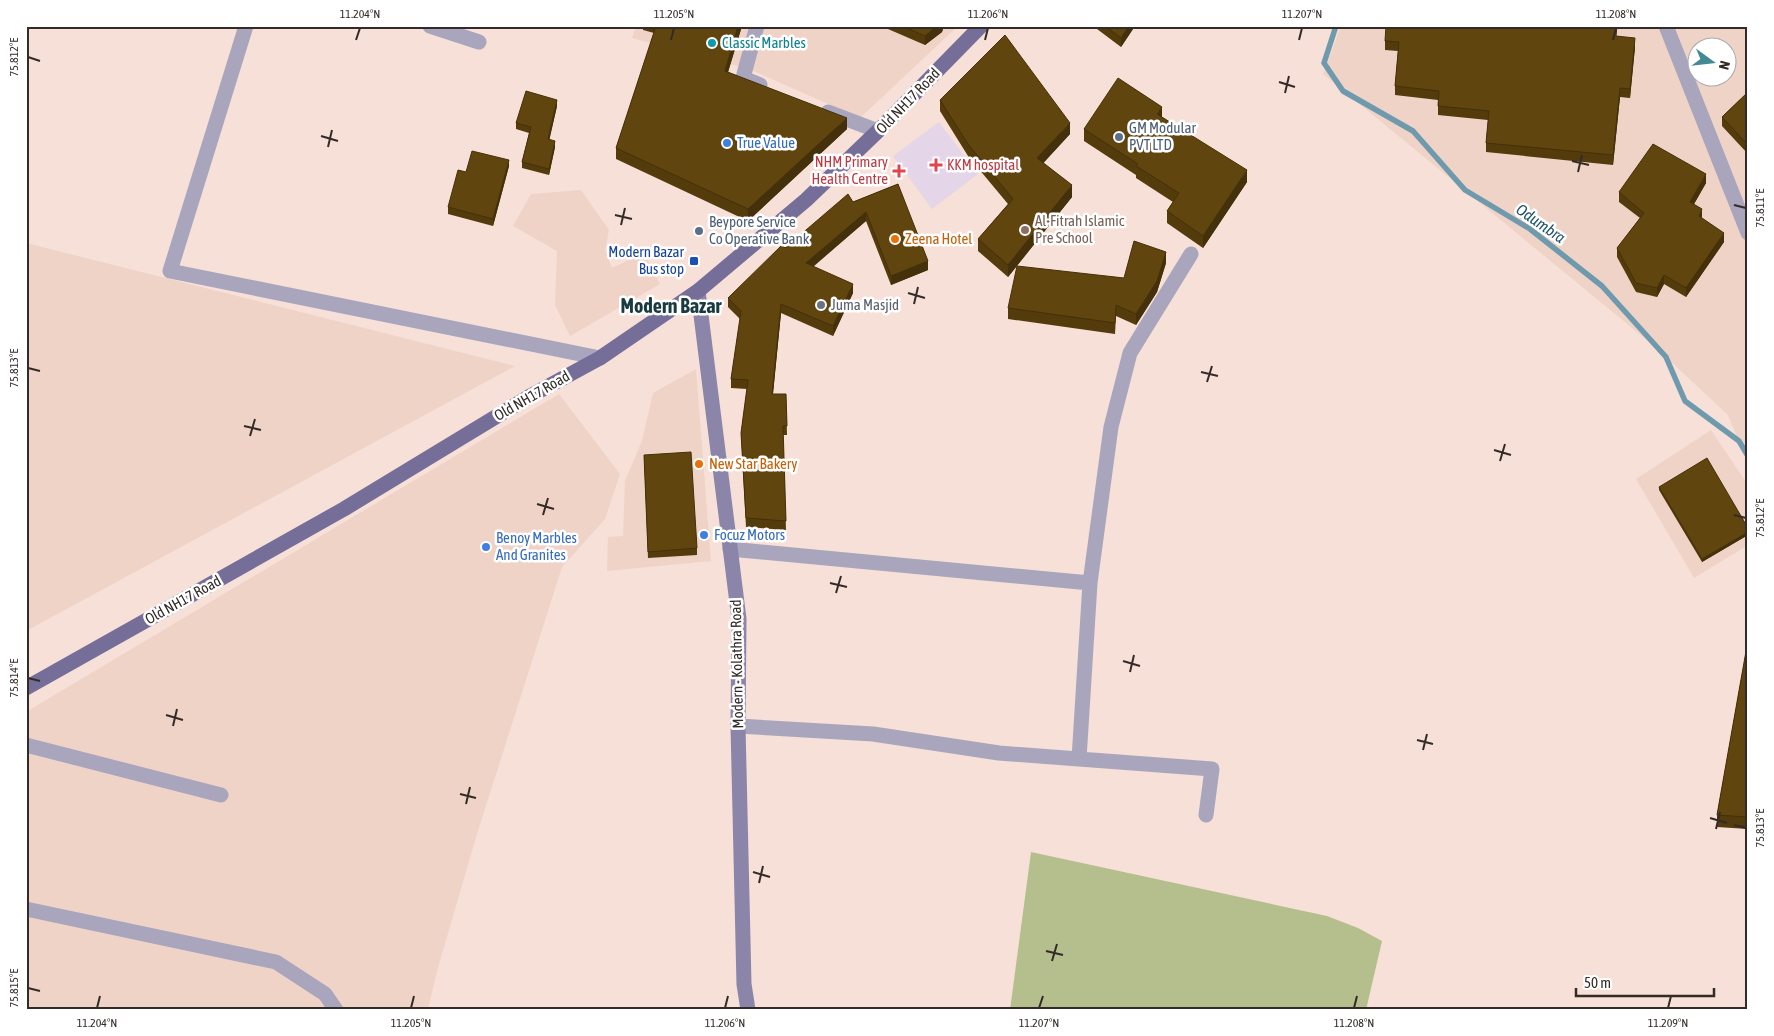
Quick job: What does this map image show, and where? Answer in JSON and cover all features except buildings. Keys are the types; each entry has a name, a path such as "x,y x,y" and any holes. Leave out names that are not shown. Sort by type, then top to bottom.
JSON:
{"main road":[{"name":"Old NH17 Road","path":"26,688 344,509 532,395 600,358 698,291 806,200 878,131 981,26"},
{"name":"Modern - Kolathra Road","path":"698,291 739,619 738,726 744,984 748,1010"}],"street":[{"path":"246,26 170,270 600,358"},
{"path":"430,26 479,42"},
{"path":"757,26 742,78 770,89"},
{"path":"1666,26 1748,233"},
{"path":"815,107 878,131"},
{"path":"1079,759 1090,583 1111,426 1130,353 1191,254"},
{"path":"730,549 1090,583"},
{"path":"738,726 873,734 999,753 1212,769 1206,815"},
{"path":"26,745 221,795"},
{"path":"26,909 276,962 325,994 336,1010"}],"shaded area":[{"name":"Classic Marbles","path":"636,26 958,26 860,118 749,69 632,38"},
{"path":"1341,26 1748,26 1748,463 1728,415 1654,346 1323,74"},
{"name":"KKM hospital","path":"939,122 978,174 932,209 893,156"},
{"path":"581,190 609,230 605,250 612,268 644,253 660,284 570,336 555,305 557,251 513,226 531,194"},
{"path":"26,243 515,366 26,631"},
{"path":"696,369 711,561 607,571 608,537 623,536 625,481 642,441 653,393"},
{"path":"559,394 620,474 605,519 562,567 477,834 437,971 428,1010 26,1010 26,712"},
{"path":"1711,430 1748,485 1748,545 1694,578 1636,479"}],"green space":[{"path":"1031,852 1327,916 1358,928 1382,941 1366,1010 1010,1010"}],"waterway":[{"name":"Odumbra","path":"1336,26 1324,63 1343,91 1413,131 1465,190 1530,229 1602,286 1666,357 1685,401 1739,441 1748,456"}],"place":[{"name":"Classic Marbles","path":"712,43"},
{"name":"GM Modular PVT LTD","path":"1119,137"},
{"name":"True Value","path":"727,143"},
{"name":"KKM hospital","path":"936,165"},
{"name":"NHM Primary Health Centre","path":"899,171"},
{"name":"Al-Fitrah Islamic Pre School","path":"1025,230"},
{"name":"Beypore Service Co Operative Bank","path":"699,231"},
{"name":"Zeena Hotel","path":"895,239"},
{"name":"Modern Bazar Bus stop","path":"694,261"},
{"name":"Juma Masjid","path":"821,305"},
{"name":"New Star Bakery","path":"699,464"},
{"name":"Focuz Motors","path":"704,535"},
{"name":"Benoy Marbles And Granites","path":"486,547"}],"district":[{"name":"Modern Bazar","path":"671,306"}]}
